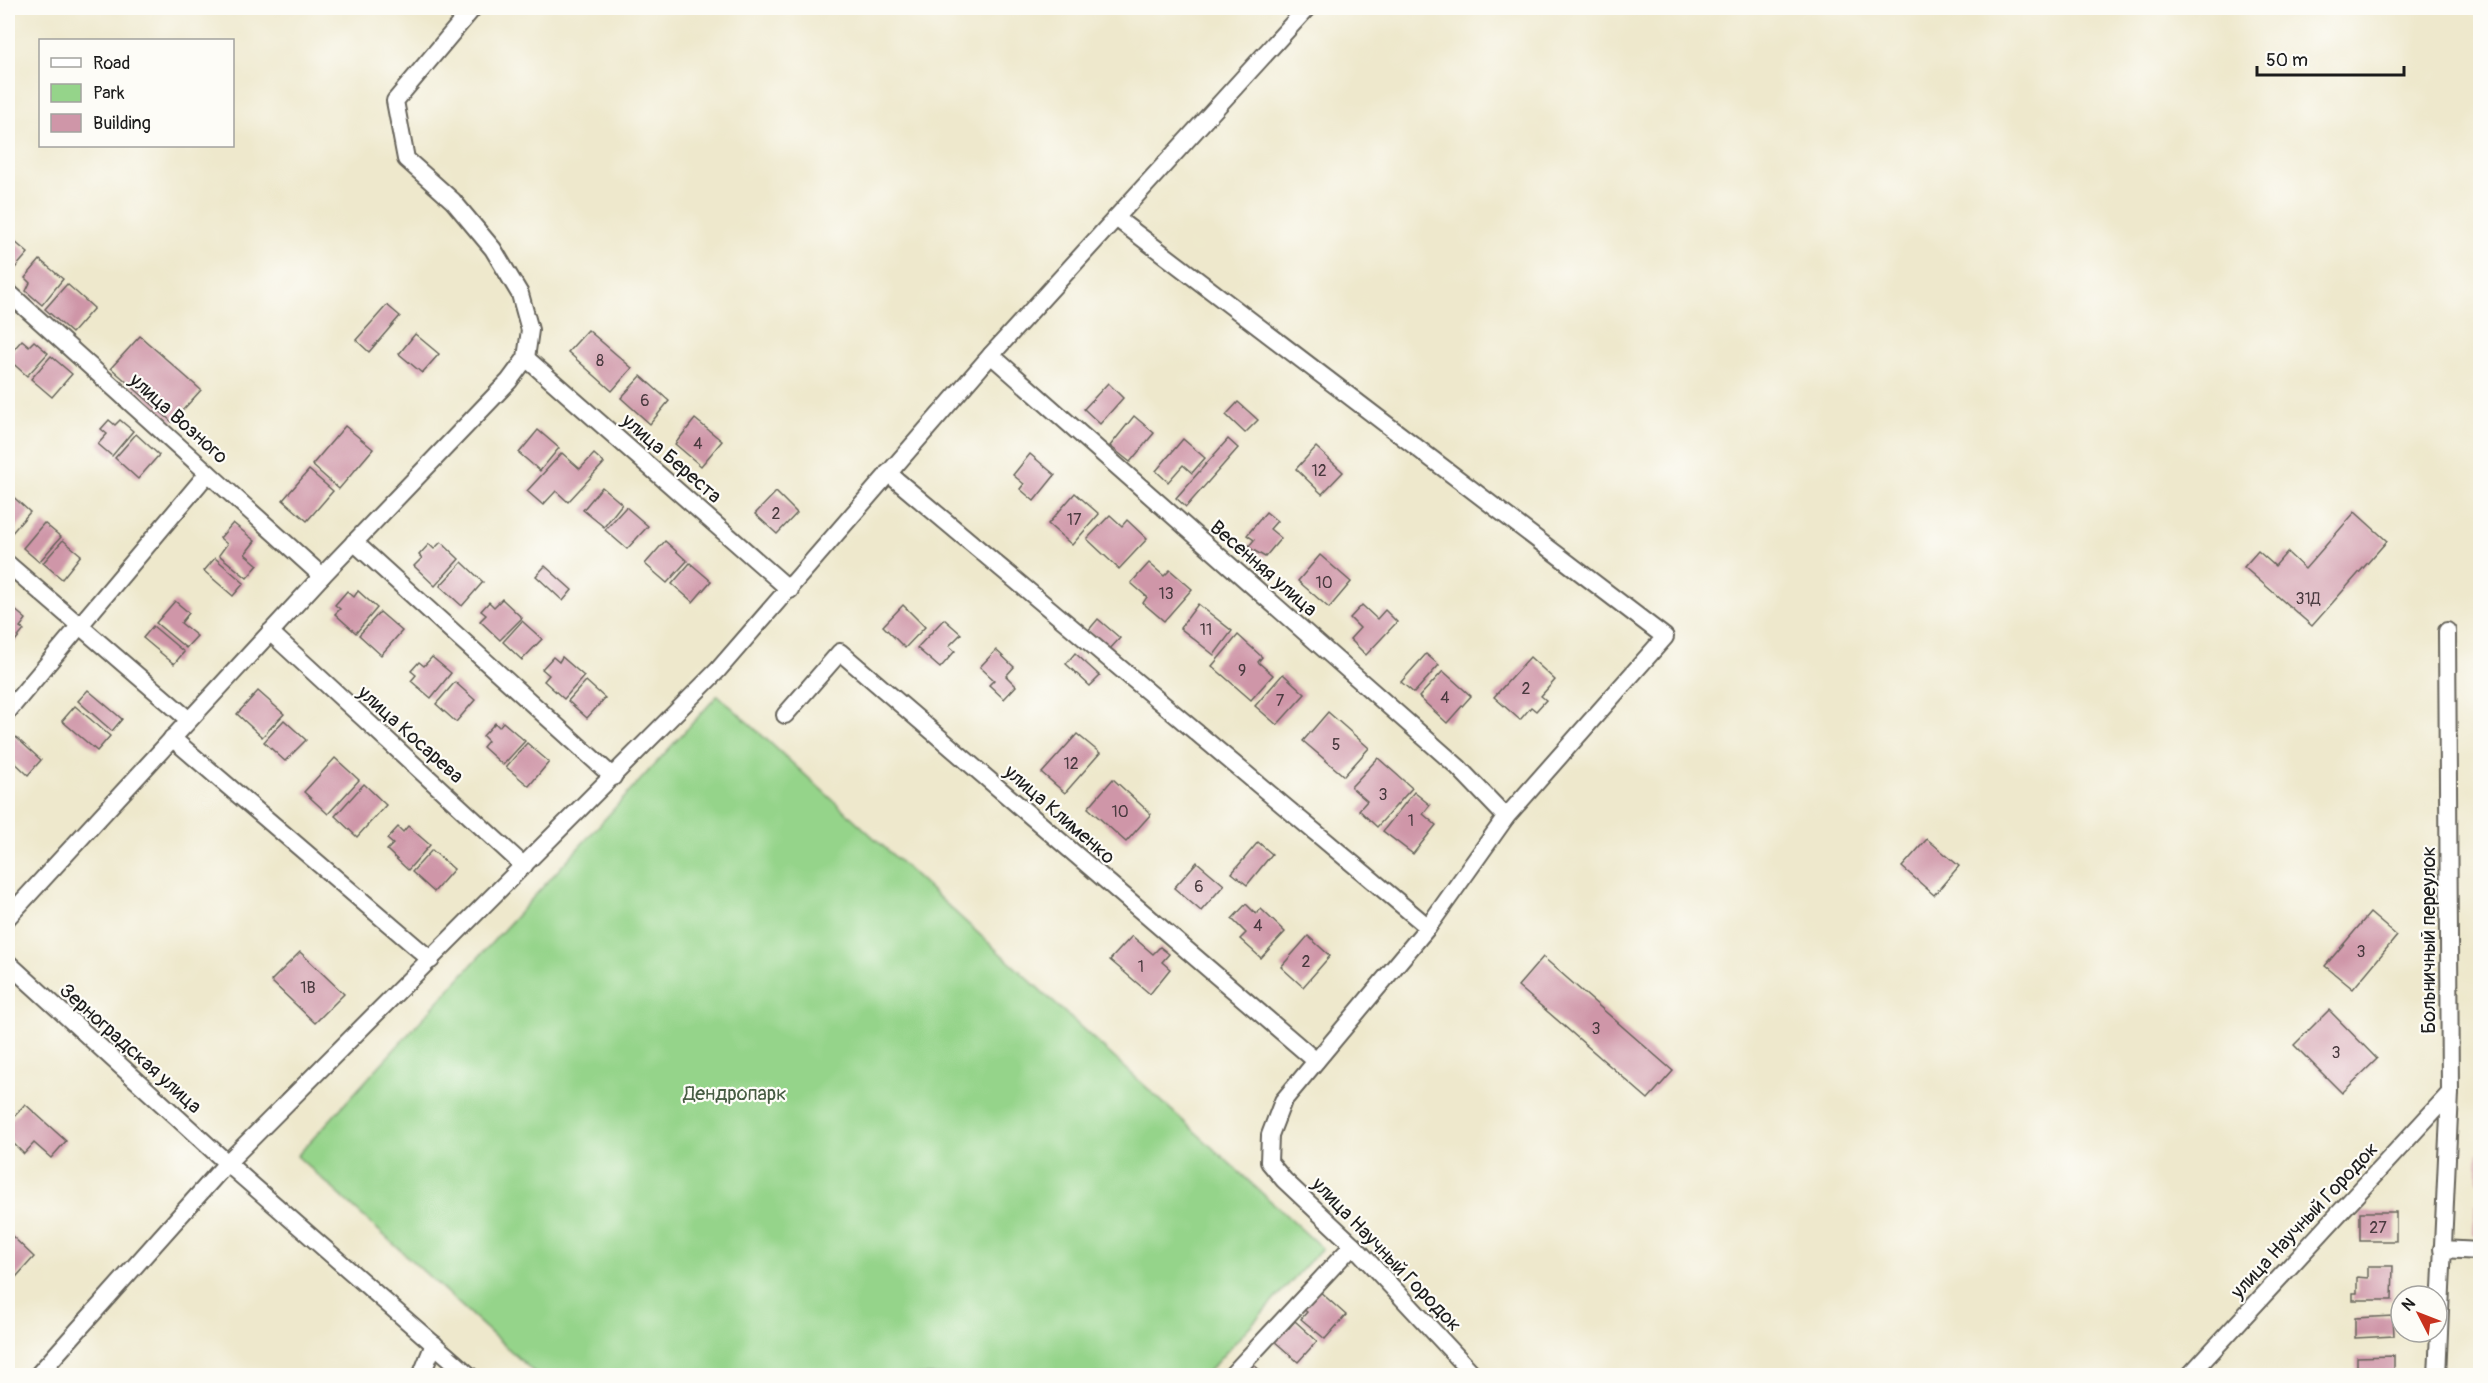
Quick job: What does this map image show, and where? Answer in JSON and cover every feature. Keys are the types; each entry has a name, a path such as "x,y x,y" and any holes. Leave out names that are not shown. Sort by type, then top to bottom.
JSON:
{"street":[{"path":"8,917 322,576 509,381 526,358 530,330 520,294 493,249 453,201 406,159 395,101 474,8"},
{"path":"37,1376 227,1163 718,670 991,355 1308,8"},
{"path":"1116,218 1665,637 1506,818 1428,927 1316,1061"},
{"name":"улица Возного","path":"8,292 322,576"},
{"name":"Весенняя улица","path":"991,355 1458,767 1506,818"},
{"name":"улица Береста","path":"526,358 789,590"},
{"path":"8,711 208,473"},
{"path":"888,473 1428,927"},
{"path":"354,542 613,777"},
{"path":"8,564 189,720"},
{"name":"Больничный переулок","path":"2437,1376 2450,1093 2447,631"},
{"name":"улица Косарева","path":"270,632 524,866"},
{"name":"улица Клименко","path":"785,715 840,652 1316,1061"},
{"path":"172,738 431,960"},
{"name":"Зерноградская улица","path":"8,963 227,1163 470,1376"},
{"name":"улица Научный Городок","path":"1316,1061 1283,1101 1270,1136 1269,1162 1284,1180 1353,1245 1475,1376"},
{"name":"улица Научный Городок","path":"2189,1376 2450,1093"},
{"path":"1231,1376 1353,1245"},
{"path":"2442,1249 2481,1251"},
{"path":"421,1376 434,1344"}],"green space":[{"name":"Дендропарк","path":"718,695 1322,1248 1205,1375 537,1375 297,1156"}],"building":[{"path":"8,236 28,253 9,275 8,274"},
{"path":"40,260 63,279 42,305 26,291 30,283 25,278"},
{"path":"67,284 94,308 72,333 45,309"},
{"path":"387,305 400,316 369,352 356,340"},
{"path":"588,330 632,368 612,391 568,352"},
{"path":"415,334 439,354 422,373 399,354"},
{"path":"140,336 201,390 172,422 111,368"},
{"path":"22,340 29,346 34,341 48,353 27,376 8,359"},
{"path":"51,356 72,374 52,397 31,379"},
{"path":"641,376 669,401 650,424 621,398"},
{"path":"1108,383 1123,398 1100,424 1084,409"},
{"path":"1238,402 1258,420 1245,433 1226,415"},
{"path":"1134,416 1154,433 1130,462 1110,446"},
{"path":"695,419 722,441 701,466 675,444"},
{"path":"109,420 115,425 120,420 133,431 112,456 98,444 107,434 101,429"},
{"path":"345,426 373,449 339,489 312,465"},
{"path":"538,430 559,448 540,471 519,453"},
{"path":"136,434 159,455 138,479 115,458"},
{"path":"1183,439 1205,458 1192,473 1183,465 1168,482 1156,471"},
{"path":"1228,439 1238,448 1186,507 1176,498"},
{"path":"1316,447 1343,472 1322,494 1296,469"},
{"path":"562,453 580,469 594,454 604,463 568,502 556,491 543,505 527,491"},
{"path":"1030,454 1055,475 1034,501 1020,489 1024,484 1013,475"},
{"path":"309,470 333,491 307,521 283,500"},
{"path":"602,487 622,504 604,527 583,510"},
{"path":"8,492 30,512 10,535 8,533"},
{"path":"776,492 797,513 777,534 755,514"},
{"path":"1075,493 1099,514 1072,545 1048,524"},
{"path":"626,507 648,526 627,549 605,530"},
{"path":"1266,512 1277,521 1270,529 1281,538 1265,557 1248,547 1254,540 1247,535"},
{"path":"2355,512 2387,541 2312,626 2244,567 2258,551 2275,566 2287,552 2305,569"},
{"path":"1110,515 1122,526 1127,520 1147,539 1119,569 1087,539"},
{"path":"44,523 61,537 39,562 23,548"},
{"path":"233,523 255,541 245,554 258,565 247,578 219,555 227,544 220,538"},
{"path":"63,540 81,555 62,579 43,563"},
{"path":"665,541 687,561 667,583 645,564"},
{"path":"441,542 459,559 435,586 414,566 422,558 419,555 429,544 434,549"},
{"path":"1320,555 1351,582 1329,608 1298,581"},
{"path":"215,558 244,583 233,596 204,571"},
{"path":"462,562 483,582 462,606 440,586"},
{"path":"690,563 711,581 693,602 672,584"},
{"path":"1149,563 1164,576 1170,570 1192,589 1164,621 1143,603 1147,597 1131,583"},
{"path":"545,566 572,590 563,601 536,576"},
{"path":"347,591 354,597 358,591 377,608 356,633 335,614 340,609 335,605"},
{"path":"502,599 522,618 500,640 480,621 486,615 481,611 489,602 494,607"},
{"path":"175,601 189,613 181,623 197,636 186,648 156,623"},
{"path":"8,604 26,619 20,627 24,630 11,646 8,644"},
{"path":"1198,604 1232,631 1214,655 1180,628"},
{"path":"903,605 925,627 905,648 883,626"},
{"path":"1362,605 1377,619 1385,610 1397,622 1366,655 1350,639 1360,628 1350,618"},
{"path":"380,612 402,631 381,655 359,635"},
{"path":"944,619 961,634 949,646 955,651 940,668 917,648"},
{"path":"1098,619 1120,638 1108,651 1087,632"},
{"path":"522,621 542,639 522,660 503,642"},
{"path":"153,626 184,652 174,664 143,638"},
{"path":"1238,635 1262,657 1258,662 1273,675 1251,700 1212,666"},
{"path":"996,650 1014,667 1006,676 1016,686 1004,699 989,685 994,680 980,667"},
{"path":"1075,653 1100,676 1090,686 1066,664"},
{"path":"1426,654 1439,665 1414,693 1401,682"},
{"path":"432,657 451,673 431,698 411,681 416,675 411,671 419,662 424,666"},
{"path":"553,657 559,662 562,657 584,676 564,699 544,681 549,675 542,669"},
{"path":"1530,657 1555,680 1541,696 1546,700 1536,711 1531,707 1520,720 1494,697"},
{"path":"1443,671 1471,696 1447,723 1419,697"},
{"path":"1283,674 1305,694 1277,725 1255,706"},
{"path":"586,681 605,698 587,718 568,701"},
{"path":"455,682 475,700 456,722 436,704"},
{"path":"88,690 122,719 112,731 78,701"},
{"path":"258,691 284,714 262,737 237,714"},
{"path":"75,706 110,736 97,751 62,721"},
{"path":"1328,712 1369,748 1344,776 1303,741"},
{"path":"284,720 306,740 285,761 264,742"},
{"path":"503,722 525,741 503,765 483,747 488,741 483,736 495,723 499,727"},
{"path":"8,730 41,760 28,775 8,756"},
{"path":"1077,734 1100,753 1065,793 1042,773"},
{"path":"527,743 549,762 529,786 506,767"},
{"path":"335,758 359,780 328,814 304,792"},
{"path":"1378,758 1412,788 1377,827 1359,810 1367,801 1351,787"},
{"path":"1113,779 1151,814 1126,842 1088,808"},
{"path":"364,784 386,805 357,837 335,816"},
{"path":"1414,792 1430,805 1423,814 1436,825 1413,854 1383,831"},
{"path":"408,826 430,845 408,870 387,850 393,844 387,839 398,827 403,832"},
{"path":"1927,839 1959,866 1934,895 1902,867"},
{"path":"1258,842 1272,854 1247,885 1232,873"},
{"path":"432,850 454,869 434,892 412,872"},
{"path":"1197,862 1224,885 1201,911 1174,888"},
{"path":"1246,904 1256,914 1261,909 1285,932 1261,958 1240,939 1246,933 1232,919"},
{"path":"2370,913 2397,936 2353,989 2325,966"},
{"path":"1132,936 1153,954 1160,947 1169,954 1162,962 1170,969 1150,994 1110,960"},
{"path":"1308,936 1330,956 1303,987 1281,967"},
{"path":"300,952 344,994 315,1023 271,981"},
{"path":"1543,957 1673,1071 1648,1099 1518,986"},
{"path":"2329,1010 2377,1059 2342,1093 2294,1045"},
{"path":"25,1104 66,1141 51,1158 34,1143 24,1154 8,1138 8,1124"},
{"path":"2478,1152 2480,1152 2480,1182 2477,1182"},
{"path":"2475,1204 2480,1204 2480,1235 2473,1235"},
{"path":"2360,1212 2396,1212 2396,1241 2360,1241"},
{"path":"11,1235 34,1257 8,1286 8,1239"},
{"path":"2368,1266 2393,1266 2392,1284 2389,1284 2389,1300 2353,1300 2353,1293 2357,1293 2357,1277 2368,1278"},
{"path":"1318,1290 1346,1315 1325,1339 1301,1319 1307,1312 1302,1308"},
{"path":"2389,1316 2389,1336 2355,1338 2355,1318"},
{"path":"1295,1321 1317,1341 1298,1362 1273,1340 1286,1326 1289,1328"},
{"path":"2394,1356 2394,1376 2357,1376 2357,1357"},
{"path":"1252,1363 1266,1376 1240,1376"}]}
